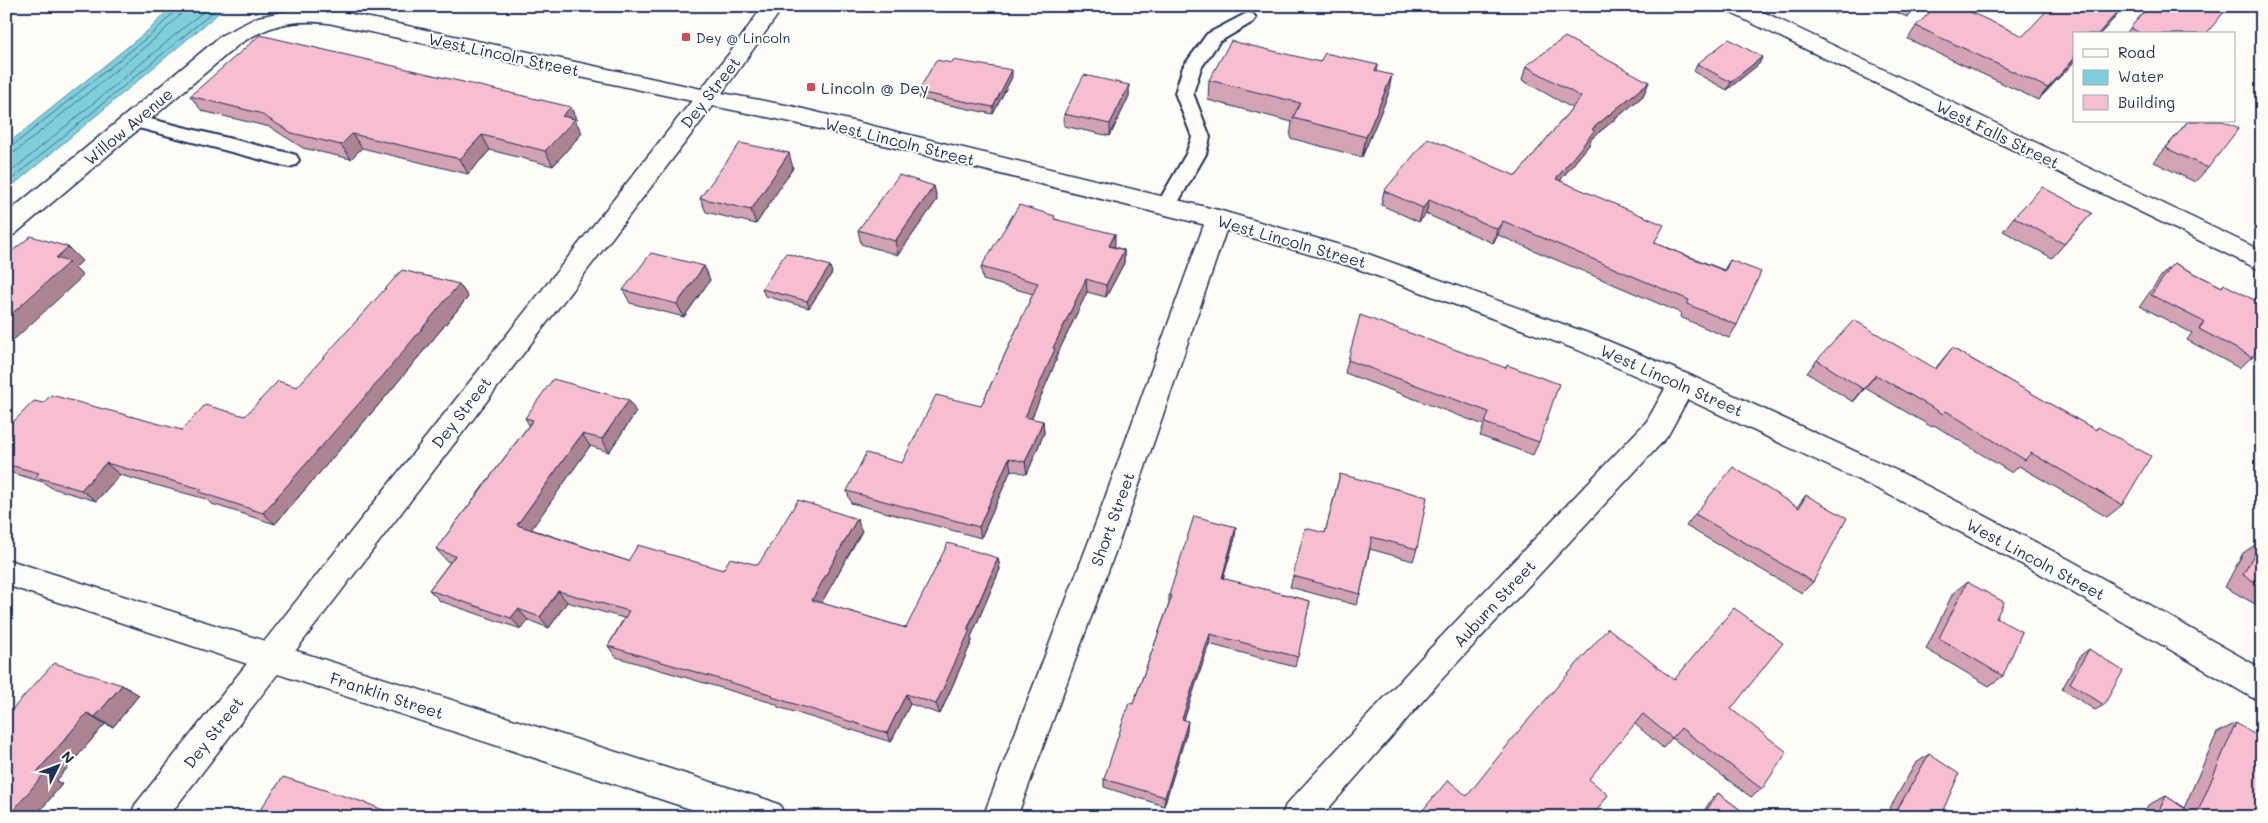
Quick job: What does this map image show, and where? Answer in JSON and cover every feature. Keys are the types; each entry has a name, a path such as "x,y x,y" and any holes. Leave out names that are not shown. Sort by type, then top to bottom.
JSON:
{"street":[{"name":"Dey Street","path":"147,817 740,55 774,6"},
{"name":"West Falls Street","path":"1734,6 2262,262"},
{"name":"West Lincoln Street","path":"251,26 277,17 305,13 328,16 791,114 1218,219 1357,260 1587,342 1892,482 2059,569 2262,686"},
{"name":"Willow Avenue","path":"6,228 230,40 251,26"},
{"name":"Short Street","path":"1000,817 1115,511 1218,219"},
{"name":"Auburn Street","path":"1298,817 1431,669 1657,429 1682,384"},
{"name":"Franklin Street","path":"6,572 768,817"}],"lane":[{"path":"1166,206 1196,154 1201,137 1184,92 1192,67 1213,38 1246,18"},
{"path":"134,121 289,160"}],"water":[{"path":"172,6 227,6 6,191 6,145 151,28"}],"building":[{"path":"1936,6 1957,6 2023,36 2051,6 2123,6 2100,32 2073,32 2073,60 2048,88 1916,26"},
{"path":"2149,6 2229,6 2208,32 2138,32 2130,28"},
{"path":"260,35 571,107 562,116 575,119 545,151 482,135 460,159 352,134 341,145 292,133 259,113 190,96"},
{"path":"1565,37 1649,82 1592,129 1594,131 1556,179 1664,225 1654,243 1725,271 1730,260 1761,272 1737,325 1687,304 1689,300 1503,221 1497,229 1429,200 1423,208 1384,191 1428,138 1516,176 1581,97 1526,66"},
{"path":"1729,39 1762,57 1731,82 1697,64"},
{"path":"1231,41 1320,62 1325,53 1378,65 1375,71 1392,75 1366,137 1293,118 1300,103 1209,80"},
{"path":"936,60 952,63 953,60 1012,70 993,107 918,92"},
{"path":"1084,75 1129,85 1110,124 1064,114"},
{"path":"2187,122 2225,122 2239,128 2208,168 2166,148"},
{"path":"740,143 789,153 751,210 700,198"},
{"path":"899,175 934,186 895,241 858,230"},
{"path":"2042,187 2092,213 2064,244 2014,217"},
{"path":"1019,205 1055,216 1054,219 1115,234 1109,246 1124,250 1106,285 1086,279 1053,348 1055,349 1025,417 1043,421 1025,462 1009,458 979,527 847,491 866,453 902,463 936,395 981,406 1038,283 981,267"},
{"path":"31,236 68,247 56,258 69,262 6,319 6,256"},
{"path":"651,253 704,266 677,304 623,290"},
{"path":"786,253 830,266 807,301 762,289"},
{"path":"2174,263 2222,287 2224,284 2262,304 2262,343 2252,357 2199,329 2204,322 2151,295"},
{"path":"402,270 459,284 377,383 263,513 199,492 202,489 106,463 81,490 36,477 39,473 6,464 6,429 34,401 43,403 51,395 182,430 205,405 245,416 278,381 297,387"},
{"path":"1360,315 1506,368 1507,365 1559,384 1539,442 1485,423 1489,412 1348,360"},
{"path":"1854,320 1936,369 1952,348 2096,430 2098,427 2151,456 2122,505 2031,453 2025,460 1946,411 1943,414 1876,375 1863,389 1817,360"},
{"path":"553,379 629,400 602,439 582,434 517,525 628,561 638,545 723,570 730,558 758,565 798,500 857,519 812,600 906,628 948,543 998,558 967,630 970,630 936,704 906,694 887,733 772,697 773,695 608,646 629,611 558,591 540,617 518,609 511,618 429,590 455,556 436,549 533,420 525,418"},
{"path":"1733,467 1799,508 1806,495 1847,518 1813,582 1695,514"},
{"path":"1340,474 1427,497 1417,549 1372,537 1360,594 1293,576 1305,528 1325,533"},
{"path":"1194,516 1236,527 1222,578 1310,601 1298,657 1210,634 1182,719 1188,721 1165,797 1104,779 1129,703 1133,704 1172,596 1169,595"},
{"path":"2262,542 2262,586 2243,575"},
{"path":"1967,582 2004,602 1996,618 2022,632 2003,676 1939,638"},
{"path":"1734,608 1783,643 1731,709 1787,752 1762,789 1681,728 1672,738 1643,714 1589,779 1608,795 1592,817 1417,817 1448,780 1467,796 1522,727 1608,628 1674,680"},
{"path":"2089,649 2123,671 2104,705 2070,683"},
{"path":"54,663 122,685 95,717 87,713 37,772 43,775 8,817 6,817 6,716"},
{"path":"2236,723 2262,739 2262,817 2156,817 2166,796 2196,816"},
{"path":"1929,754 1959,774 1940,817 1893,817"},
{"path":"283,777 363,802 401,817 255,817"},
{"path":"1718,793 1750,817 1702,817"}],"place":[{"name":"Dey @ Lincoln","path":"686,37"},
{"name":"Lincoln @ Dey","path":"811,87"}]}
